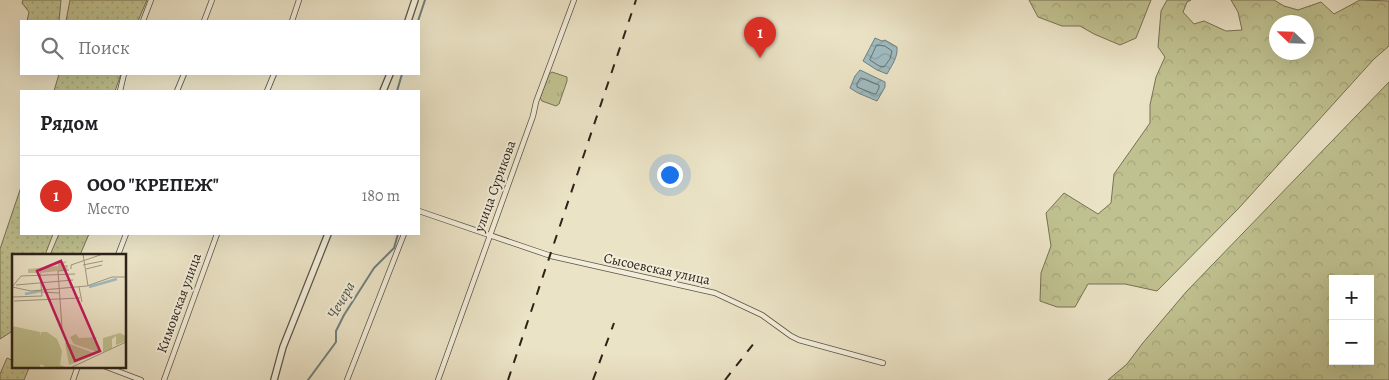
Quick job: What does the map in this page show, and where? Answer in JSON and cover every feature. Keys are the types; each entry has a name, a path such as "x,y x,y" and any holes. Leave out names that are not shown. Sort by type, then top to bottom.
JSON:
{"street":[{"path":"143,20 152,0"},
{"path":"204,20 212,0"},
{"path":"292,20 299,0"},
{"path":"408,20 415,0"},
{"name":"улица Сурикова","path":"438,380 574,0"},
{"path":"120,90 124,75"},
{"path":"177,90 184,75"},
{"path":"267,90 274,75"},
{"path":"383,90 390,75"},
{"name":"Сысоевская улица","path":"420,212 550,256 715,293 762,315 799,340 883,362"},
{"path":"118,254 126,235"},
{"name":"Кимовская улица","path":"164,380 216,235"},
{"path":"274,380 283,347 328,235"},
{"path":"347,380 404,235"},
{"path":"73,380 77,368"},
{"path":"109,368 141,380"}],"green space":[{"path":"23,0 61,0 59,20 27,20 29,12 22,3"},
{"path":"70,0 147,0 138,20 66,20"},
{"path":"1029,0 1151,0 1136,38 1120,45 1080,26 1062,26 1038,17"},
{"path":"1167,0 1191,0 1187,2 1183,12 1194,24 1204,21 1226,31 1242,30 1238,12 1231,0 1274,0 1284,6 1298,10 1321,2 1334,14 1360,0 1389,1 1389,46 1374,59 1239,208 1157,291 1125,284 1088,284 1075,307 1057,307 1040,301 1041,273 1051,246 1046,213 1064,193 1098,214 1111,203 1114,174 1150,123 1150,105 1156,77 1165,57 1158,47 1161,11"},
{"path":"552,72 567,77 559,104 556,106 542,101 540,98 549,74"},
{"path":"59,75 121,75 115,90 54,90"},
{"path":"1389,82 1389,380 1108,380 1127,364 1186,292"},
{"path":"20,190 20,235 53,235 45,254 12,254 12,330 0,339 0,249"},
{"path":"59,235 89,235 80,254 50,254"},
{"path":"7,358 12,360 12,368 29,368 24,380 0,380 0,374"}],"water":[{"path":"875,38 882,41 885,40 897,47 896,58 887,74 863,61"},
{"path":"860,70 885,82 885,87 877,101 850,88"}],"waterway":[{"name":"Чечера","path":"418,20 425,0"},
{"name":"Чечера","path":"397,90 402,75"},
{"name":"Чечера","path":"308,380 336,342 336,331 344,315 374,268 394,248 398,235"}],"railway":[{"path":"508,380 636,0"},
{"path":"593,380 614,323"},
{"path":"725,380 755,342"}],"place":[{"name":"ООО \"КРЕПЕЖ\"","path":"760,58"}]}
